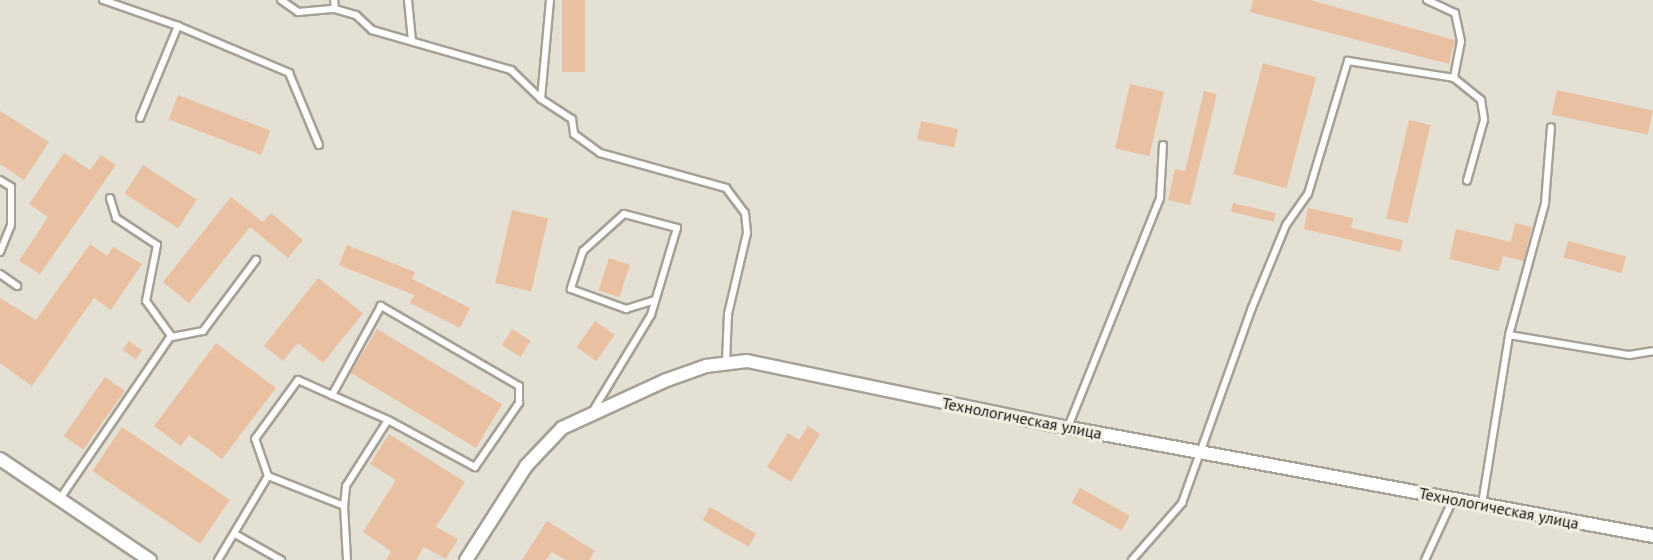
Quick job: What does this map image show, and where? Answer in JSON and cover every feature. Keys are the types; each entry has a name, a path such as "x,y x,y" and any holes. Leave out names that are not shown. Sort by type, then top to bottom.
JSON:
{"street":[{"name":"Технологическая улица","path":"466,560 526,466 562,428 664,381 726,362 747,361 1068,428 1653,536"},
{"path":"0,459 59,501 150,560"}],"lane":[{"path":"103,0 178,26 288,74 319,145"},
{"path":"281,0 298,12 315,8 335,9 356,15 372,30 511,70 541,99 572,119 574,134 600,153 726,188 738,199 747,233 728,314 726,362"},
{"path":"334,0 335,9"},
{"path":"408,0 412,41"},
{"path":"541,99 549,0"},
{"path":"1427,0 1455,13 1461,40 1454,78"},
{"path":"140,118 178,26"},
{"path":"1132,560 1182,503 1282,236 1308,194 1348,61 1454,78 1481,100 1484,120 1467,181"},
{"path":"1482,504 1509,335 1545,202 1551,128"},
{"path":"1068,428 1160,198 1163,145"},
{"path":"0,180 11,187 11,225 0,252"},
{"path":"110,198 116,218 157,245 146,301 172,337"},
{"path":"591,414 651,315 677,228 624,214 583,251 571,289 626,309 655,300"},
{"path":"59,501 172,337 203,331 256,260"},
{"path":"0,274 17,286"},
{"path":"218,560 268,476 255,439 298,380 388,420 476,467 519,403 519,386 381,306 332,395"},
{"path":"1509,335 1629,355 1653,351"},
{"path":"347,560 344,506 346,486 388,420"},
{"path":"268,476 344,506"},
{"path":"1425,560 1453,499"},
{"path":"235,534 281,560"}],"building":[{"path":"562,0 585,0 585,72 562,72"},
{"path":"1253,0 1310,0 1455,40 1449,64 1250,12"},
{"path":"1263,63 1316,77 1286,188 1233,174"},
{"path":"1130,84 1164,92 1149,156 1115,148"},
{"path":"1557,90 1653,110 1648,135 1552,114"},
{"path":"1204,91 1217,94 1190,205 1168,200 1175,169 1185,171"},
{"path":"178,95 270,130 261,155 169,119"},
{"path":"0,111 49,142 24,180 0,164"},
{"path":"1409,120 1430,125 1408,223 1386,218"},
{"path":"921,121 958,129 954,147 917,140"},
{"path":"64,153 90,170 101,155 116,165 40,274 19,261 48,217 29,204"},
{"path":"143,165 197,200 178,228 124,194"},
{"path":"231,197 263,222 271,213 303,240 288,258 250,227 189,303 163,282"},
{"path":"1233,203 1276,213 1274,222 1231,212"},
{"path":"1308,208 1353,218 1351,228 1403,240 1400,252 1304,229"},
{"path":"512,210 548,218 531,291 495,283"},
{"path":"1515,223 1532,227 1524,261 1503,256 1499,271 1449,259 1456,229 1511,242"},
{"path":"1568,241 1626,257 1622,273 1564,257"},
{"path":"90,244 107,256 113,247 142,264 111,310 94,298 32,386 0,363 0,298 36,320"},
{"path":"347,245 415,272 412,279 470,308 460,328 410,303 414,295 339,265"},
{"path":"609,258 630,265 619,297 598,290"},
{"path":"318,278 363,313 323,363 298,343 283,361 264,346"},
{"path":"595,321 615,335 596,361 577,347"},
{"path":"377,329 502,404 476,448 351,373"},
{"path":"512,329 531,341 521,357 502,345"},
{"path":"129,341 142,350 136,359 123,350"},
{"path":"216,343 276,388 222,459 189,435 181,446 154,426"},
{"path":"105,377 125,391 83,450 64,436"},
{"path":"808,426 820,434 791,482 767,467 788,433 799,440"},
{"path":"122,427 230,500 200,544 92,471"},
{"path":"389,434 465,482 436,527 458,539 446,559 424,547 416,560 386,560 391,551 363,532 396,480 370,464"},
{"path":"1080,488 1130,516 1122,531 1072,503"},
{"path":"710,507 756,534 748,546 702,520"},
{"path":"547,521 595,551 589,560 565,560 552,552 546,560 522,560"}]}
